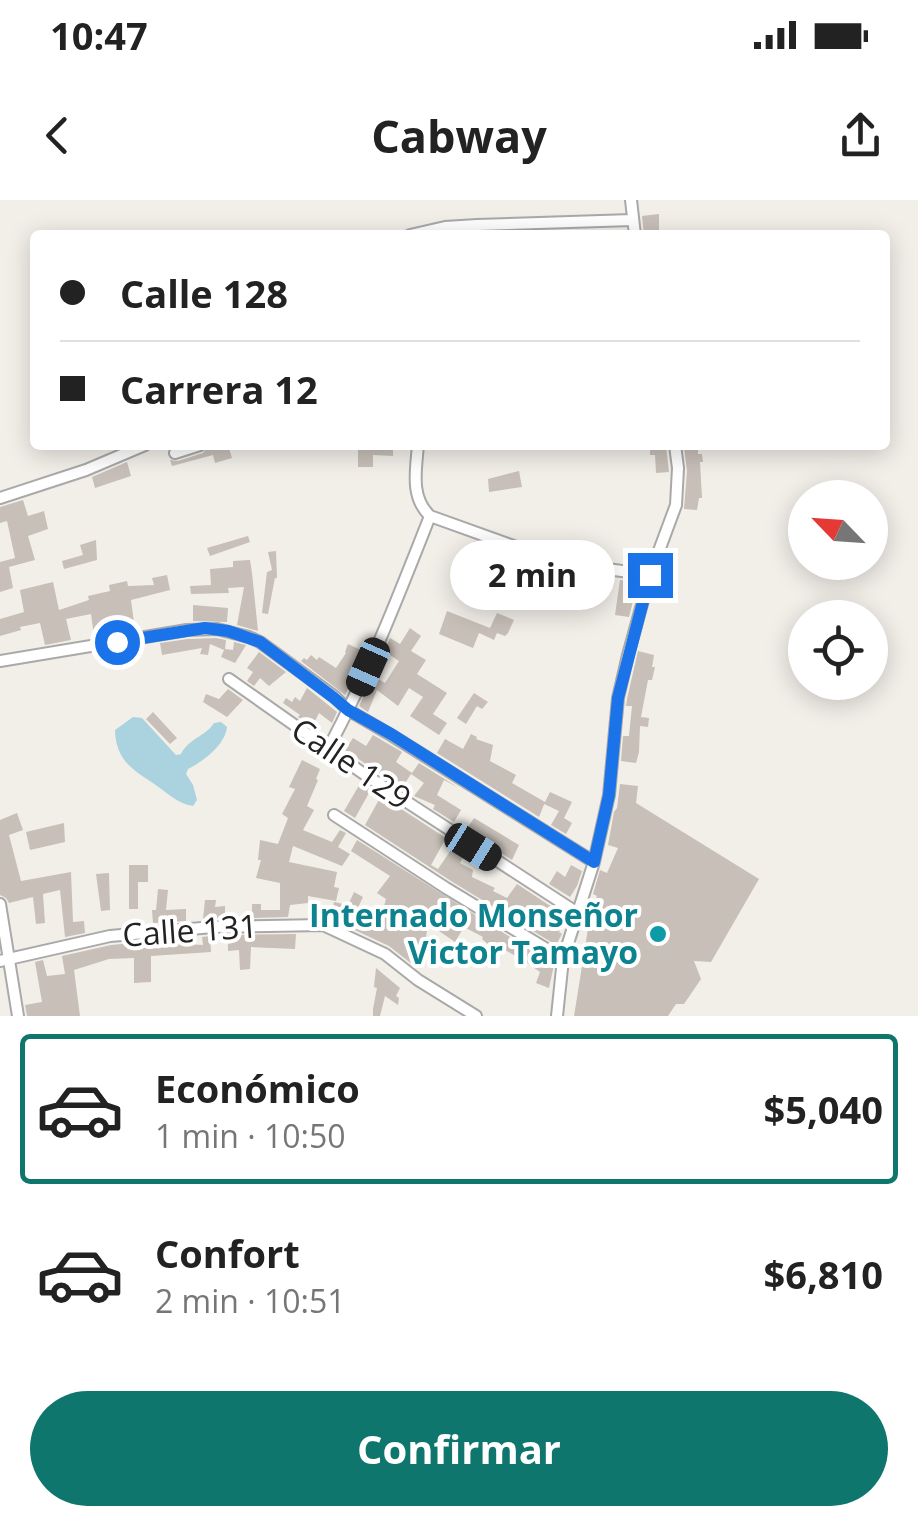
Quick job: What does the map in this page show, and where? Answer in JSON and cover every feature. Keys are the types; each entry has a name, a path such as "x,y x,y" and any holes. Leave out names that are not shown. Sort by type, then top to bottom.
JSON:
{"street":[{"path":"630,200 634,230"},
{"path":"438,230 632,220"},
{"path":"0,498 71,476 133,450"},
{"path":"174,453 184,450"},
{"path":"418,450 417,496 430,516 555,560 650,575"},
{"path":"557,1016 563,959 594,862 609,795 618,698 650,575 676,506 676,450"},
{"path":"328,749 430,516"},
{"path":"0,661 187,630 217,628 249,637 348,710 594,862"},
{"name":"Calle 129","path":"229,679 473,847 576,912"},
{"path":"334,815 563,959"},
{"path":"0,904 5,960 18,1016"},
{"name":"Calle 131","path":"5,960 116,936 213,927 323,925 385,954 410,975 476,1016"}],"water":[{"path":"133,717 142,718 176,755 214,723 221,722 227,727 213,752 188,769 186,774 197,800 193,806 174,798 123,758 115,730"}],"building":[{"path":"659,214 659,230 643,230 642,216"},
{"path":"230,450 232,458 215,463 213,455 172,466 170,460 178,461"},
{"path":"358,450 393,450 393,456 373,455 373,467 358,467"},
{"path":"650,450 666,450 669,472 656,473 655,455 650,455"},
{"path":"684,450 698,450 703,462 702,498 697,510 684,509"},
{"path":"127,462 131,476 95,488 92,477"},
{"path":"519,471 522,487 489,492 488,479"},
{"path":"23,500 28,516 44,511 48,529 28,536 35,560 9,567 13,588 0,592 0,562 15,558 7,521 0,523 0,507"},
{"path":"248,536 250,542 210,556 207,548"},
{"path":"96,540 97,560 64,569 62,561 83,555 80,545"},
{"path":"474,541 545,566 542,573 532,570 526,584 504,575 498,588 480,580 471,597 454,589"},
{"path":"276,551 277,578 268,614 262,613 267,572 272,570 268,552"},
{"path":"250,560 258,631 237,625 244,587 228,588 229,593 191,594 190,586 211,585 210,569 233,567 233,561"},
{"path":"574,573 606,578 603,586 590,582 588,591 570,588"},
{"path":"167,575 170,590 131,600 135,630 94,636 91,614 66,619 71,640 45,645 40,623 0,636 0,619 24,612 20,590 53,582 59,610 110,591 109,585 127,581 128,586 154,585 152,578"},
{"path":"620,580 638,582 629,617 615,615"},
{"path":"193,605 228,608 227,622 193,621"},
{"path":"447,611 490,628 497,613 514,620 505,636 497,633 494,640 479,633 473,648 439,634"},
{"path":"410,628 421,636 411,651 426,660 417,674 447,693 433,714 447,723 439,735 410,716 423,697 409,688 398,706 377,690 368,712 359,706 373,676 385,683 399,661 384,651 390,638 400,644"},
{"path":"226,640 225,649 233,650 234,642 246,645 235,663 221,657 224,650 210,644 208,655 200,654 202,648 162,655 160,643"},
{"path":"348,644 365,652 345,695 301,661 311,655 336,668"},
{"path":"638,651 654,655 655,667 652,680 648,680 641,717 649,718 648,727 640,726 636,763 621,761 623,736 629,736 632,706 626,706"},
{"path":"259,652 286,672 269,686 260,678 254,686 247,681 253,672 247,668"},
{"path":"307,688 337,712 332,723 319,713 312,727 283,703 286,698 300,701"},
{"path":"228,689 243,700 227,717 203,702 206,694 219,699"},
{"path":"474,693 488,702 482,709 477,706 466,724 457,718"},
{"path":"153,712 177,738 170,744 146,719"},
{"path":"471,734 493,745 490,761 516,775 512,783 545,802 539,817 437,753 445,739 463,749"},
{"path":"373,735 402,752 396,762 412,773 419,763 459,788 444,780 437,795 461,810 454,822 433,809 435,805 414,796 424,783 411,774 402,788 345,750 353,738 366,746"},
{"path":"302,760 320,769 307,806 314,810 303,830 332,842 340,830 346,833 338,847 350,854 342,866 293,846 289,862 337,872 336,901 308,896 308,903 290,905 288,917 252,918 252,904 261,904 261,910 280,910 280,883 256,878 261,860 260,840 278,844 288,818 282,814 295,789 289,787"},
{"path":"361,782 379,794 377,797 369,793 355,818 344,811"},
{"name":"Internado Monseñor Victor Tamayo","path":"620,784 638,786 636,803 759,879 711,962 694,961 701,979 684,1004 676,1004 668,1016 574,1016 591,910 597,896 593,894 600,870 607,873 618,848 608,845"},
{"path":"550,792 572,802 564,818 572,823 566,834 551,825 559,811 544,804"},
{"path":"381,796 446,838 431,865 438,869 455,844 466,851 460,863 473,870 472,877 495,888 493,891 507,898 517,884 567,917 556,945 365,825"},
{"path":"17,813 23,830 9,835 21,881 71,872 73,922 84,921 85,933 65,937 60,890 43,894 45,923 36,924 33,897 9,903 0,895 0,820"},
{"path":"474,818 519,845 512,860 466,830"},
{"path":"64,823 65,842 30,850 26,832"},
{"path":"357,840 554,965 549,988 536,983 540,972 523,960 492,943 490,946 483,937 464,927 455,942 436,929 440,921 426,913 419,927 427,931 417,968 389,946 331,919 334,902 348,905 354,892 363,897 356,912 379,924 386,899 377,893 390,876 351,851"},
{"path":"129,865 148,865 148,882 138,882 138,909 129,909"},
{"path":"571,865 582,871 570,897 549,884 557,871 565,877"},
{"path":"109,873 110,910 101,911 96,874"},
{"path":"158,889 168,890 166,910 186,909 186,921 153,923"},
{"path":"205,900 216,900 215,907 225,906 225,918 203,919"},
{"path":"296,934 295,949 251,947 250,969 240,970 239,950 228,951 228,935"},
{"path":"210,936 211,952 151,956 151,982 134,983 134,958 109,959 74,970 80,1016 27,1016 25,1005 42,1002 35,962 43,960 47,976 65,974 62,956 111,945 186,938 187,944 203,945 202,937"},
{"path":"376,968 400,988 396,996 398,1005 385,996 380,1016 373,1016"}],"place":[{"name":"Internado Monseñor Victor Tamayo","path":"658,934"}],"route":[{"path":"117,642 205,628 260,642 348,710 594,862 609,795 618,698 650,575"}]}
